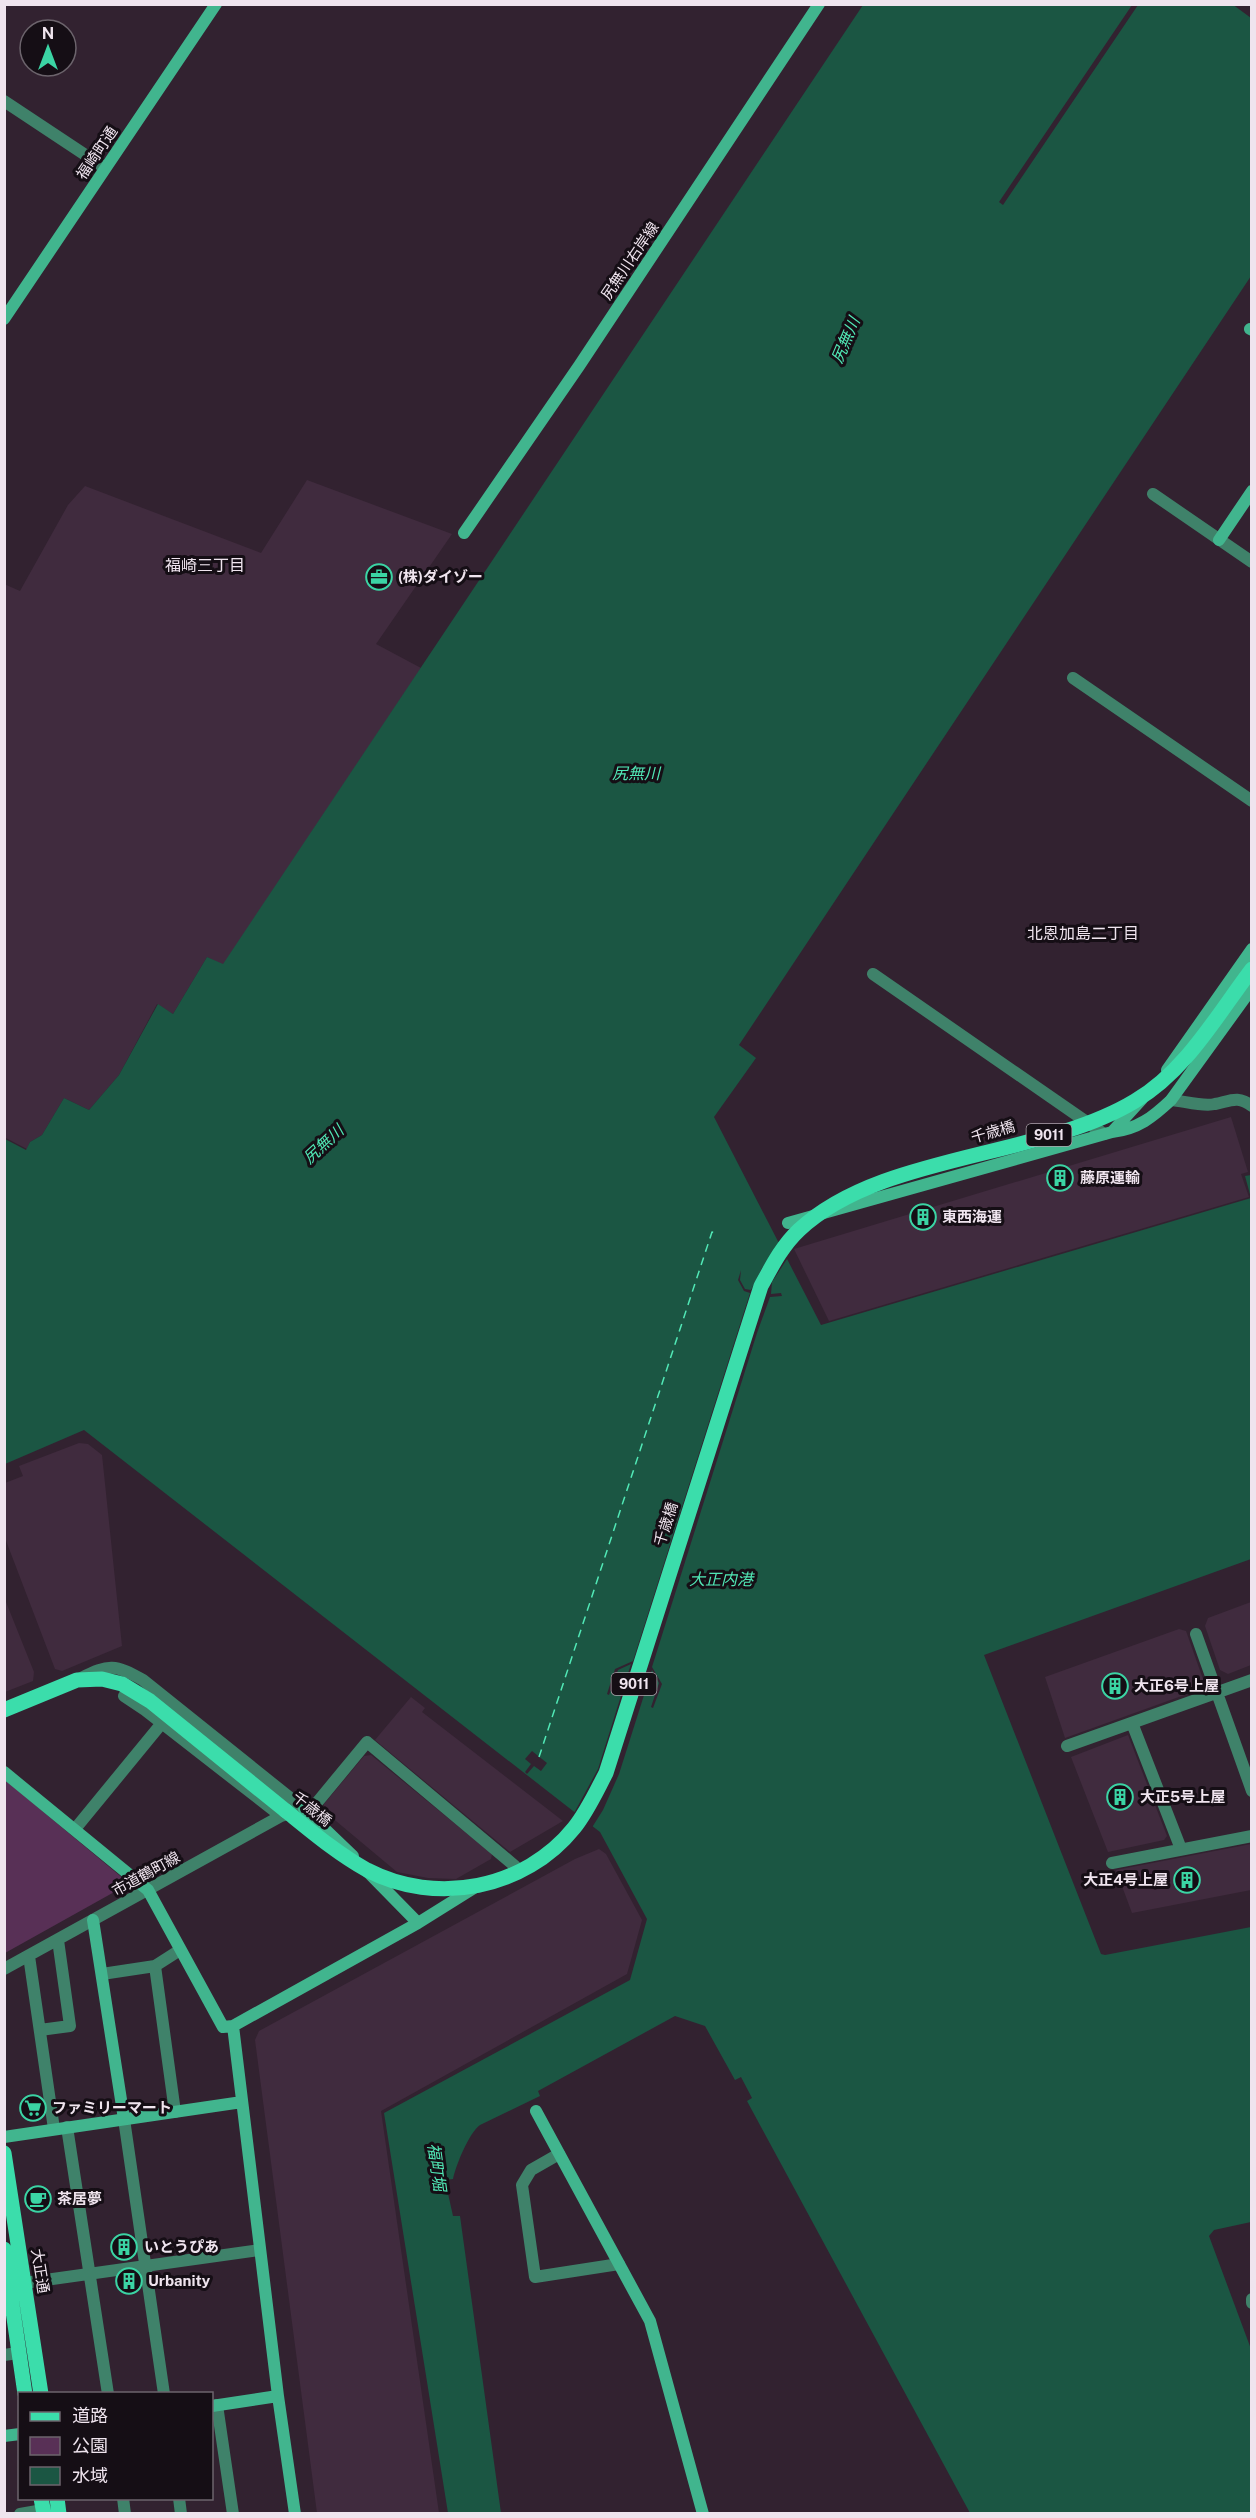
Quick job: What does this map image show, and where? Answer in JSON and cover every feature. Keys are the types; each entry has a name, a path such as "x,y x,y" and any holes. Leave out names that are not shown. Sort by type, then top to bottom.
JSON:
{"main road":[{"name":"千歳橋","path":"77,1680 116,1682 150,1701 325,1843 369,1871 402,1884 440,1889 484,1885 502,1880 537,1862 573,1829 606,1773 761,1286 779,1253 814,1218 875,1186 1071,1128 1134,1102 1166,1079 1180,1064 1251,969"},
{"path":"4,1710 77,1680"},
{"name":"大正通","path":"4,2153 13,2285 11,2354 24,2392"},
{"name":"大正通","path":"4,2248 40,2392"}],"street":[{"name":"福崎町通","path":"4,319 216,4"},
{"name":"尻無川右岸線","path":"464,533 579,366 819,4"},
{"path":"4,101 105,168"},
{"path":"1219,540 1251,491"},
{"path":"1153,494 1251,562"},
{"path":"1073,678 1251,801"},
{"path":"1108,1133 1161,1078 1251,949"},
{"path":"873,974 1108,1133"},
{"path":"788,1224 1108,1133 1131,1130 1157,1113 1171,1100 1251,988"},
{"path":"1161,1078 1171,1100"},
{"path":"1171,1100 1214,1105 1230,1099 1242,1100 1251,1106"},
{"path":"1196,1635 1251,1791"},
{"path":"77,1680 105,1666 118,1668 143,1680 304,1809 418,1923"},
{"path":"1067,1746 1251,1680"},
{"path":"124,1696 281,1816"},
{"path":"75,1829 162,1723"},
{"path":"1132,1723 1181,1849"},
{"path":"4,1772 148,1890 223,2028 233,2026 515,1866 367,1742 315,1805 304,1809"},
{"name":"市道鶴町線","path":"4,1969 281,1816 304,1809"},
{"path":"1112,1863 1251,1836"},
{"path":"93,1920 164,2392"},
{"path":"40,2030 70,2026 58,1940"},
{"path":"102,1974 155,1966 180,1950"},
{"path":"29,1956 54,2129"},
{"path":"155,1966 175,2112"},
{"path":"233,2026 278,2396 295,2514"},
{"path":"4,2137 242,2102"},
{"path":"536,2111 650,2321 702,2514"},
{"path":"67,2127 108,2392"},
{"path":"559,2154 531,2170 522,2185 535,2277 619,2264"},
{"path":"13,2285 260,2250"},
{"path":"233,2514 214,2406 278,2396"},
{"path":"20,2514 43,2507"}],"shaded area":[{"path":"307,480 452,534 376,644 421,668 223,965 207,957 173,1014 157,1004 119,1075 89,1110 64,1098 42,1135 30,1142 27,1149 4,1137 4,584 20,591 68,505 85,486 261,553"},
{"path":"1231,1117 1248,1172 1241,1174 1249,1197 829,1321 794,1249"},
{"path":"79,1443 88,1444 102,1455 122,1646 62,1671 55,1669 5,1538 5,1483 23,1476 19,1466"},
{"path":"4,1597 34,1672 33,1681 5,1692"},
{"path":"1251,1602 1251,1665 1228,1674 1220,1670 1205,1626 1208,1618"},
{"name":"大正6号上屋","path":"1179,1629 1186,1631 1204,1682 1201,1689 1065,1738 1045,1677"},
{"path":"411,1697 425,1708 422,1712 563,1821 510,1852 375,1740"},
{"name":"大正5号上屋","path":"1128,1735 1167,1836 1164,1840 1108,1852 1071,1757"},
{"path":"371,1755 492,1854 491,1859 456,1879 428,1878 397,1872 324,1811 324,1804 364,1756"},
{"name":"大正4号上屋","path":"1251,1844 1251,1890 1132,1913 1116,1870"},
{"path":"599,1849 606,1854 642,1920 627,1974 381,2111 439,2513 317,2513 255,2040 259,2031 575,1859"}],"green space":[{"path":"5,1780 125,1880 125,1886 5,1953"}],"water":[{"path":"1232,4 1251,18 1251,276 739,1045 756,1058 714,1117 821,1325 1251,1198 1251,1559 984,1655 1101,1954 1251,1927 1251,2222 1214,2230 1209,2236 1251,2349 1251,2513 970,2513 747,2101 752,2098 741,2077 735,2080 705,2026 675,2016 538,2091 540,2096 480,2125 467,2142 453,2179 445,2180 453,2216 460,2216 501,2513 448,2513 384,2113 630,1980 647,1919 600,1832 84,1430 5,1464 5,1139 26,1150 30,1142 42,1135 64,1098 89,1110 119,1075 158,1004 173,1014 207,957 223,964 863,5"},
{"path":"1251,1175 1251,1198 1245,1176"}],"pier":[{"path":"1132,5 1138,5 1003,205 999,202"},
{"path":"782,1241 789,1256 772,1282 771,1294 781,1293 782,1296 770,1297 757,1333 652,1667 662,1684 653,1708 651,1707 659,1683 652,1670 619,1774 603,1810 591,1829 573,1815 598,1769 631,1664 618,1670 609,1695 607,1694 615,1669 633,1661 750,1293 744,1291 738,1280 741,1270 740,1280 745,1289 751,1290 762,1268"},
{"path":"532,1751 547,1763 541,1771 534,1766 527,1774 525,1772 531,1764 525,1759"}],"ferry route":[{"path":"539,1757 712,1232 715,1233"}],"place":[{"name":"(株)ダイゾー","path":"379,577"},
{"name":"藤原運輸","path":"1060,1178"},
{"name":"東西海運","path":"923,1217"},
{"name":"大正6号上屋","path":"1115,1686"},
{"name":"大正5号上屋","path":"1120,1797"},
{"name":"大正4号上屋","path":"1187,1880"},
{"name":"ファミリーマート","path":"33,2108"},
{"name":"茶居夢","path":"38,2199"},
{"name":"いとうぴあ","path":"124,2247"},
{"name":"Urbanity","path":"129,2281"}],"district":[{"name":"福崎三丁目","path":"205,565"},
{"name":"北恩加島二丁目","path":"1083,933"}],"water label":[{"name":"尻無川","path":"845,340"},
{"name":"尻無川","path":"636,773"},
{"name":"尻無川","path":"323,1144"},
{"name":"大正内港","path":"721,1579"},
{"name":"福町堀","path":"437,2167"}]}
